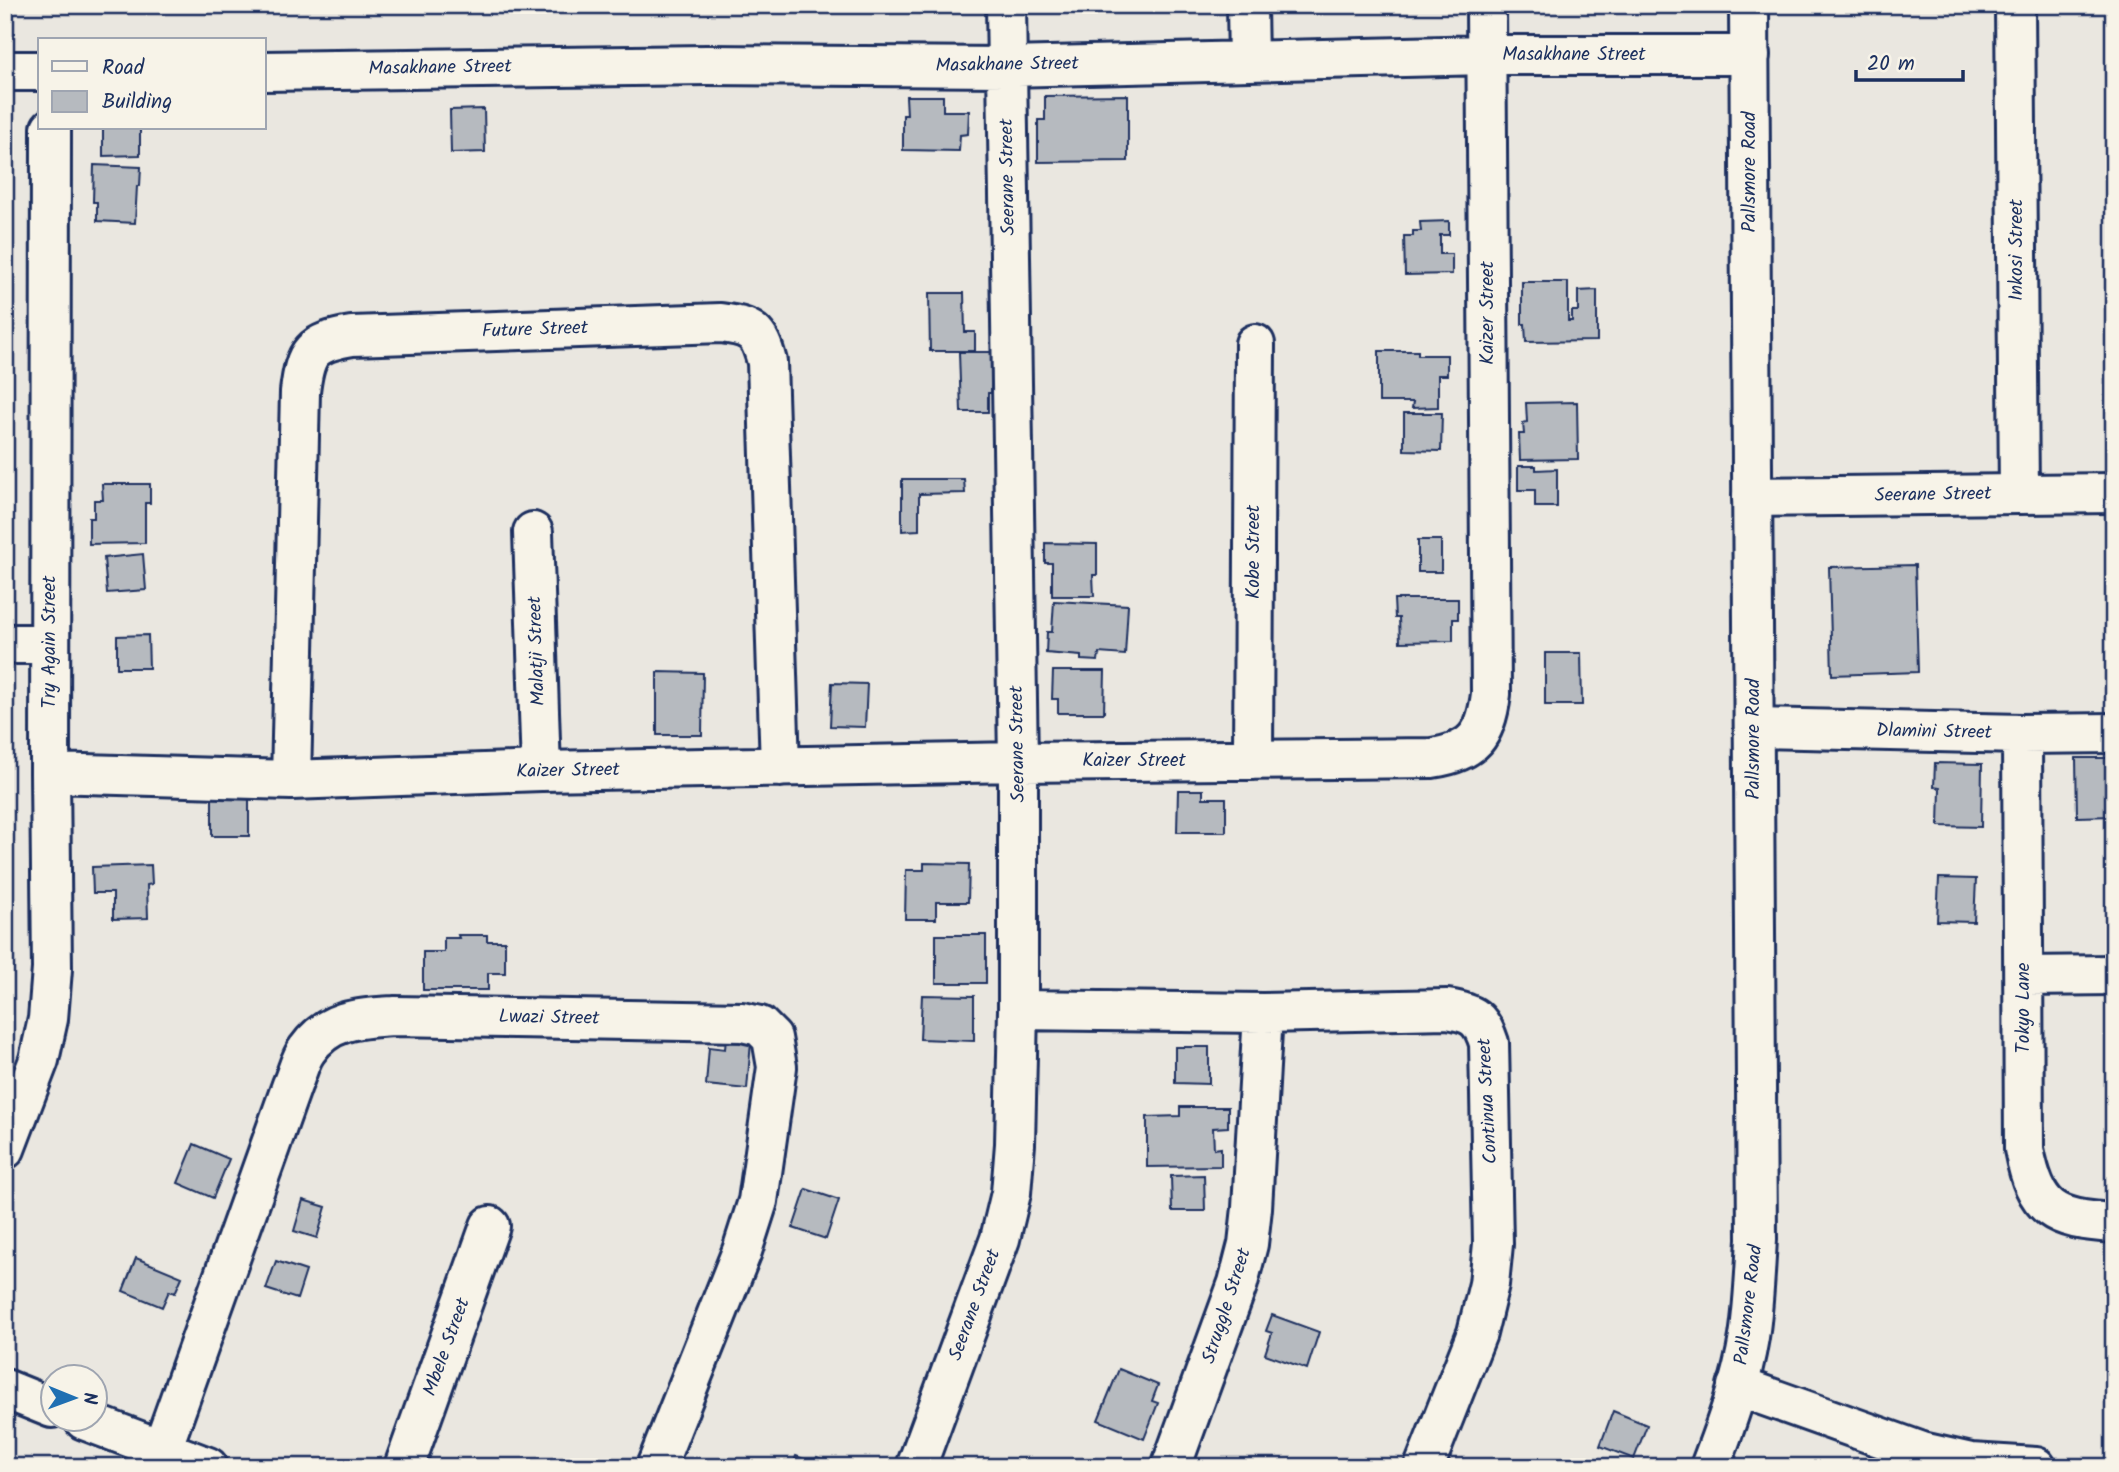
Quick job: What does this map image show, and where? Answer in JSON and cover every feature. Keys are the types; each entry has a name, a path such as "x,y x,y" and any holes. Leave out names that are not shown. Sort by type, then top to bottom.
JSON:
{"street":[{"name":"Seerane Street","path":"926,1464 1000,1239 1011,1194 1015,1144 1018,762 1006,5"},
{"path":"1247,5 1248,61"},
{"name":"Kaizer Street","path":"50,773 291,780 541,771 1432,758 1463,751 1474,743 1489,715 1491,680 1486,5"},
{"name":"Pallsmore Road","path":"1710,1467 1737,1386 1748,1339 1757,1239 1749,5"},
{"name":"Inkosi Street","path":"2015,5 2019,494"},
{"name":"Masakhane Street","path":"266,71 707,65 1006,66 1486,55 1749,55"},
{"path":"5,71 38,71"},
{"name":"Try Again Street","path":"5,1149 39,1060 48,1019 52,969 51,130"},
{"name":"Future Street","path":"291,780 300,392 302,372 308,356 318,345 352,336 721,323 739,325 754,332 762,344 767,362 780,767"},
{"name":"Kobe Street","path":"1253,760 1255,344"},
{"name":"Seerane Street","path":"1752,497 2114,493"},
{"name":"Malatji Street","path":"533,532 541,771"},
{"path":"5,644 50,644"},
{"name":"Dlamini Street","path":"1754,728 2022,734 2114,733"},
{"name":"Tokyo Lane","path":"2022,734 2024,1149 2029,1174 2039,1195 2053,1211 2070,1218 2114,1223"},
{"path":"2024,976 2114,975"},
{"name":"Continua Street","path":"1018,1010 1264,1013 1447,1009 1464,1012 1476,1018 1484,1028 1489,1043 1493,1244 1489,1284 1477,1333 1424,1467"},
{"name":"Struggle Street","path":"1171,1467 1238,1283 1248,1244 1264,1013"},
{"name":"Lwazi Street","path":"162,1449 292,1085 306,1050 327,1028 357,1018 395,1016 742,1022 760,1026 772,1038 777,1068 758,1201 742,1251 656,1467"},
{"name":"Mbele Street","path":"404,1467 490,1226"},
{"path":"1737,1386 1922,1452 1971,1462 2036,1467"},
{"path":"5,1389 38,1402"},
{"path":"108,1428 208,1467"}],"building":[{"path":"1128,95 1128,161 1038,162 1038,120 1045,120 1045,96"},
{"path":"906,96 943,96 943,111 969,111 968,134 960,135 959,151 903,150"},
{"path":"484,109 485,152 451,153 450,110"},
{"path":"103,130 140,130 140,155 103,156"},
{"path":"94,165 141,167 135,223 97,221 97,202 93,202"},
{"path":"1449,221 1449,235 1440,235 1440,254 1452,254 1452,274 1405,275 1404,236 1413,236 1413,231 1421,231 1420,222"},
{"path":"1522,282 1568,282 1568,321 1572,321 1572,311 1578,311 1578,291 1597,290 1597,341 1526,342 1525,324 1522,324"},
{"path":"929,293 964,293 965,332 975,332 975,351 930,351"},
{"path":"1379,351 1418,351 1418,355 1447,355 1447,375 1438,375 1438,407 1412,408 1413,402 1379,402"},
{"path":"959,352 991,352 988,412 961,412"},
{"path":"1577,402 1578,459 1520,460 1519,434 1524,434 1523,423 1527,422 1526,403"},
{"path":"1404,413 1442,413 1441,451 1404,450"},
{"path":"1518,466 1536,466 1536,470 1557,469 1557,507 1535,507 1535,490 1518,490"},
{"path":"902,479 964,479 965,493 919,494 919,530 902,531"},
{"path":"102,484 150,484 150,503 145,503 145,543 89,544 89,518 94,518 94,500 103,500"},
{"path":"1418,540 1441,540 1441,572 1418,572"},
{"path":"1045,543 1097,544 1097,575 1093,575 1094,596 1052,596 1052,563 1045,563"},
{"path":"143,554 146,590 107,593 104,558"},
{"path":"1915,565 1918,672 1832,675 1829,567"},
{"path":"1394,599 1458,599 1458,619 1453,619 1453,641 1400,642 1399,618 1395,618"},
{"path":"1054,601 1128,605 1125,655 1099,653 1098,661 1081,660 1081,656 1046,653 1047,632 1052,632"},
{"path":"148,635 149,668 117,668 117,636"},
{"path":"1545,653 1581,653 1582,705 1545,705"},
{"path":"1053,671 1105,671 1104,713 1058,713 1058,699 1052,699"},
{"path":"657,672 703,673 702,735 657,735"},
{"path":"832,683 867,684 865,727 830,726"},
{"path":"2076,758 2114,758 2114,816 2077,817"},
{"path":"1935,763 1982,764 1981,827 1939,826 1940,788 1934,787"},
{"path":"1178,790 1203,790 1203,798 1226,798 1226,832 1177,832"},
{"path":"249,794 249,836 212,836 212,795"},
{"path":"924,863 969,864 968,902 936,902 936,919 905,919 906,870 924,870"},
{"path":"151,865 152,884 147,885 148,918 113,919 113,893 93,893 92,867"},
{"path":"1939,878 1976,879 1974,922 1937,921"},
{"path":"458,935 487,935 487,941 505,941 505,973 488,973 488,990 423,990 423,952 444,952 444,938 459,938"},
{"path":"936,935 986,935 986,983 936,983"},
{"path":"922,995 974,996 974,1041 920,1039"},
{"path":"726,1039 751,1042 747,1089 706,1085 709,1047 725,1049"},
{"path":"1175,1047 1209,1047 1209,1084 1175,1083"},
{"path":"1180,1107 1228,1107 1228,1127 1213,1128 1214,1149 1221,1148 1221,1166 1147,1167 1147,1117 1180,1116"},
{"path":"194,1144 229,1159 213,1198 178,1183"},
{"path":"1204,1175 1205,1211 1172,1211 1171,1176"},
{"path":"806,1189 839,1200 826,1239 793,1228"},
{"path":"303,1200 326,1207 317,1238 294,1231"},
{"path":"136,1258 182,1277 175,1293 169,1291 162,1307 123,1291"},
{"path":"276,1261 306,1271 297,1299 266,1289"},
{"path":"1272,1315 1319,1332 1307,1369 1265,1354 1272,1333 1266,1331"},
{"path":"1119,1369 1158,1385 1152,1401 1158,1403 1144,1439 1098,1420"},
{"path":"1613,1411 1647,1425 1634,1459 1600,1446"},
{"path":"796,1456 814,1463 817,1457 843,1467 792,1467"}]}
